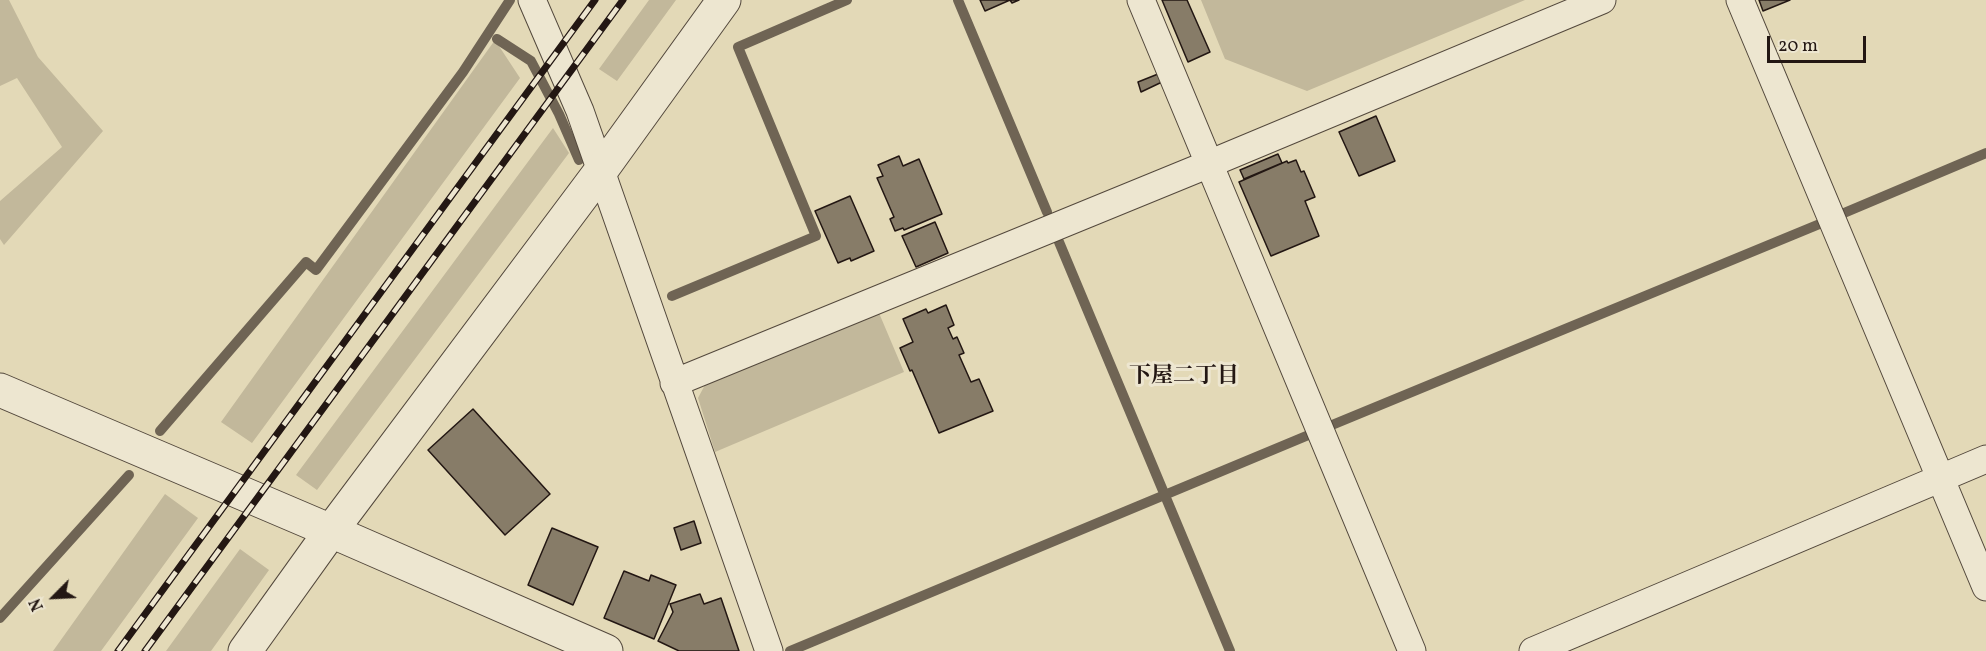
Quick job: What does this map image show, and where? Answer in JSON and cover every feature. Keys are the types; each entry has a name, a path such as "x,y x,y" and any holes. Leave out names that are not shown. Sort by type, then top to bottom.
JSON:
{"street":[{"path":"532,0 580,111 769,651"},
{"path":"245,651 331,531 600,172 724,0"},
{"path":"1141,0 1412,651"},
{"path":"674,384 1602,0"},
{"path":"1740,0 1986,587"},
{"path":"0,390 606,651"},
{"path":"1533,651 1986,459"}],"shaded area":[{"path":"0,0 9,0 38,57 103,131 4,245 0,239 0,201 62,147 17,78 0,86"},
{"path":"649,0 676,0 617,81 599,69"},
{"path":"1201,0 1525,0 1307,91 1225,59"},
{"path":"495,40 520,78 252,443 221,422"},
{"path":"553,128 569,153 317,490 296,475"},
{"path":"879,313 904,372 715,452 698,398 706,383"},
{"path":"165,494 198,518 101,651 53,651"},
{"path":"240,549 269,570 211,651 166,651"}],"building":[{"path":"980,0 1010,0 985,11"},
{"path":"1162,0 1187,0 1210,52 1188,62"},
{"path":"1759,0 1790,0 1763,11"},
{"path":"1158,74 1162,82 1141,92 1138,82"},
{"path":"1376,116 1395,161 1359,176 1339,132"},
{"path":"1278,154 1282,163 1244,179 1240,170"},
{"path":"899,156 903,166 919,159 942,214 904,230 903,228 895,231 890,219 894,217 877,178 883,176 878,165"},
{"path":"1296,160 1301,172 1304,171 1315,197 1305,201 1319,236 1271,256 1239,182 1287,161 1288,163"},
{"path":"850,196 874,251 851,261 850,258 838,263 815,211"},
{"path":"935,222 948,253 916,267 902,236"},
{"path":"946,305 954,325 948,328 953,339 957,337 964,353 959,355 971,382 979,379 993,411 939,433 900,348 913,342 903,319 926,309 928,313"},
{"path":"473,409 550,494 505,535 428,450"},
{"path":"694,521 701,543 681,550 674,528"},
{"path":"552,528 598,547 573,605 528,585"},
{"path":"624,571 649,581 651,575 676,585 654,639 604,618"},
{"path":"700,594 704,604 721,598 739,651 679,651 658,641 673,612 670,604"}],"waterway":[{"path":"160,431 306,262 316,270 463,72 510,0"},
{"path":"672,296 816,236 738,47 847,0"},
{"path":"958,0 1047,212"},
{"path":"497,39 531,61 559,114 579,160"},
{"path":"1844,213 1986,153"},
{"path":"1332,425 1822,223"},
{"path":"1059,242 1230,651"},
{"path":"790,651 1311,434"},
{"path":"0,618 129,475"}],"railway":[{"path":"118,651 595,0"},
{"path":"145,651 623,0"}],"district":[{"name":"下屋二丁目","path":"1184,378"}]}
